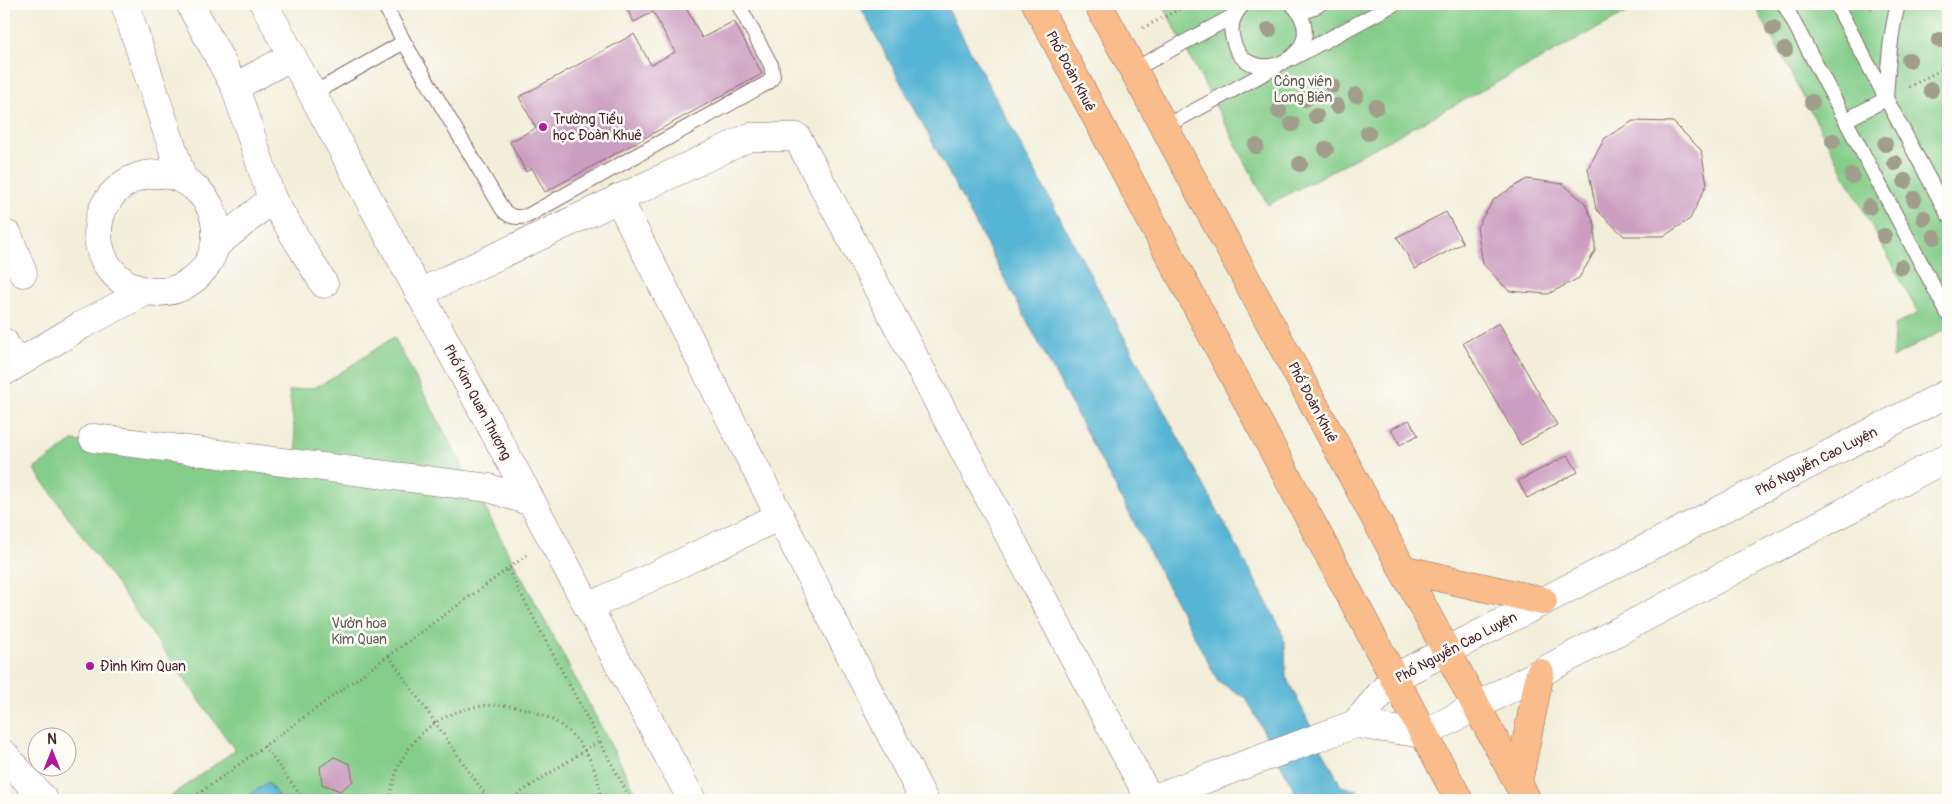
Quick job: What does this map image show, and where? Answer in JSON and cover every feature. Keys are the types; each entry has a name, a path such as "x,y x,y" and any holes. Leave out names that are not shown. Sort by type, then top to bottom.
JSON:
{"main road":[{"name":"Phố Đoàn Khuê","path":"1036,4 1459,800"},
{"name":"Phố Đoàn Khuê","path":"1098,4 1523,792"},
{"path":"1402,569 1543,601"},
{"path":"1523,792 1540,673"}],"street":[{"path":"125,4 183,180"},
{"path":"190,4 235,87 272,199 324,284"},
{"name":"Phố Kim Quan Thượng","path":"264,4 692,800"},
{"path":"235,87 292,56"},
{"path":"419,293 750,137 797,137 1149,800 1351,726 1424,734 1948,457"},
{"path":"152,174 168,175 183,180 196,188 206,200 215,222 216,245 202,272 190,283 176,290 145,292 130,287 117,278 107,267 100,252 97,238 98,222 100,214 111,194 123,184 137,177 152,174"},
{"path":"618,198 924,800"},
{"path":"216,245 272,199"},
{"path":"4,237 8,235 23,274"},
{"path":"8,360 82,325 145,292"},
{"name":"Phố Nguyễn Cao Luyện","path":"1351,726 1394,678 1948,394"},
{"path":"92,438 489,488 532,502"},
{"path":"588,607 780,516"},
{"path":"4,754 38,798"}],"lane":[{"path":"384,4 404,42 503,210 510,217 518,218 527,216 769,82 773,76 771,64 738,4"},
{"path":"1133,70 1235,15 1244,4"},
{"path":"1235,15 1232,31 1233,42 1239,52 1247,60 1258,65 1268,66 1285,62 1299,50 1303,39 1304,26 1296,9 1320,4"},
{"path":"1164,127 1394,4"},
{"path":"1784,4 1948,314"},
{"path":"1836,4 1948,216"},
{"path":"1886,99 1888,61 1893,23 1898,4"},
{"path":"312,94 404,42"},
{"path":"1846,120 1886,99"}],"path":[{"path":"1118,41 1189,4"},
{"path":"1886,99 1948,66"},
{"path":"190,800 508,570 550,536"},
{"path":"508,570 631,800"},
{"path":"389,656 489,800"},
{"path":"390,800 396,772 414,742 435,723 456,712 472,706 489,704 507,705 541,714 569,733 584,751 597,777 601,800"},
{"path":"509,800 599,741"},
{"path":"264,746 304,800"}],"green space":[{"name":"Công viên Long Biên","path":"1162,4 1643,4 1268,205"},
{"path":"1754,4 1948,4 1948,328 1892,358 1895,325 1918,313"},
{"name":"Vườn hoa Kim Quan","path":"394,337 640,800 166,800 235,750 34,469 73,441 300,472 289,391 316,387 328,381"}],"water":[{"path":"859,4 945,4 1280,627 1285,644 1286,677 1341,786 1357,790 1369,800 1299,800 1247,699 1218,681"},
{"path":"268,782 281,800 251,800 251,794"}],"building":[{"path":"624,4 684,4 702,38 734,21 762,74 545,192 532,168 526,172 510,142 536,128 519,97 634,34 651,65 675,52 653,12 634,22"},
{"path":"1633,121 1673,122 1701,150 1707,184 1690,219 1664,236 1624,236 1596,209 1588,168 1605,138"},
{"path":"1527,179 1563,184 1585,203 1595,225 1595,251 1579,278 1548,294 1509,291 1483,264 1477,227 1494,199"},
{"path":"1446,212 1463,243 1415,269 1397,237"},
{"path":"1499,323 1557,425 1521,445 1463,343"},
{"path":"1409,420 1418,435 1400,445 1391,429"},
{"path":"1568,455 1578,472 1527,498 1518,481"},
{"path":"334,757 350,764 353,781 340,791 322,784 320,767"}],"place":[{"name":"Trường Tiểu học Đoàn Khuê","path":"543,127"},
{"name":"Đình Kim Quan","path":"90,666"}]}
